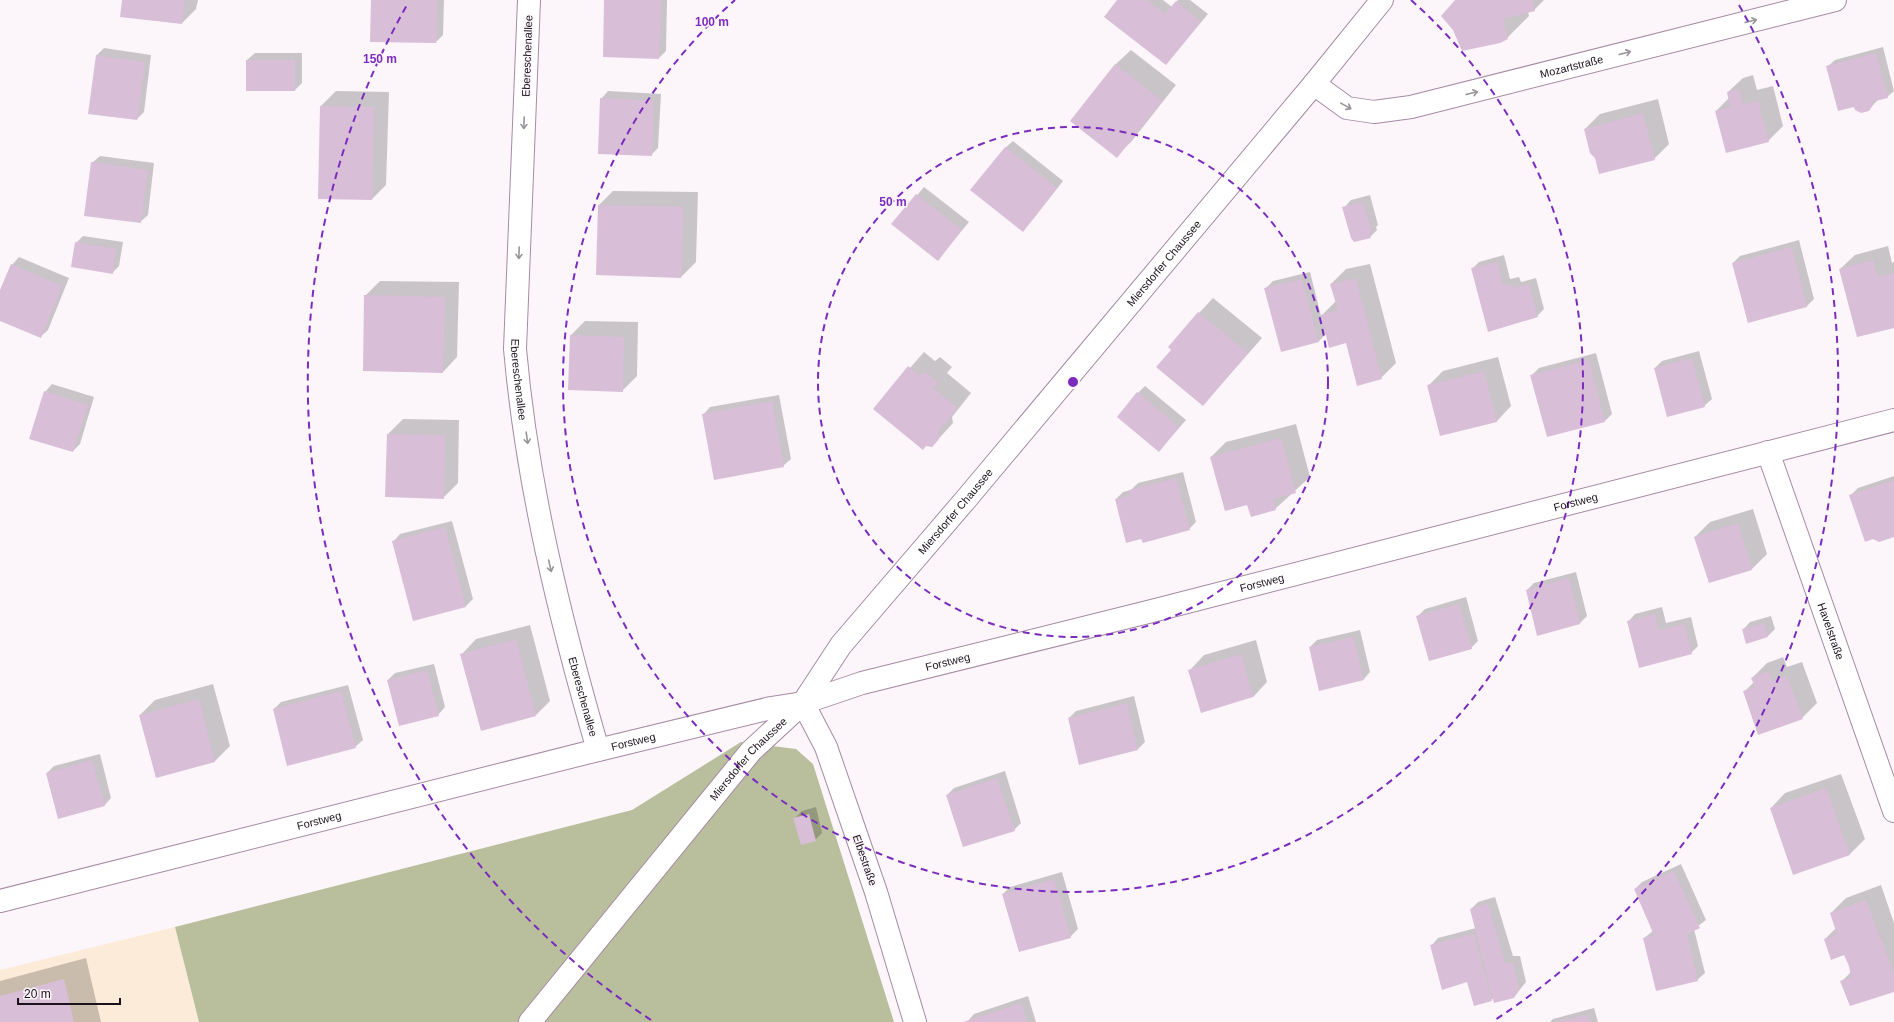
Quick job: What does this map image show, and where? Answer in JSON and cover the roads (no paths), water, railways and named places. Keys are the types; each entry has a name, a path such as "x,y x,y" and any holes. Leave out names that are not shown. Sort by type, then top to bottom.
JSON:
{"street":[{"name":"Ebereschenallee","path":"529,0 515,349 518,383 538,514 560,608 598,750"},
{"name":"Miersdorfer Chaussee","path":"530,1022 751,751 803,703 841,645 967,498 1314,84 1382,0"},
{"name":"Mozartstraße","path":"1314,84 1347,108 1374,112 1411,107 1836,0"},
{"name":"Forstweg","path":"0,901 598,750 771,708 803,703 862,683 1148,612 1894,420"},
{"name":"Havelstraße","path":"1768,452 1894,811"},
{"name":"Elbestraße","path":"803,703 829,754 876,892 915,1022"}]}
